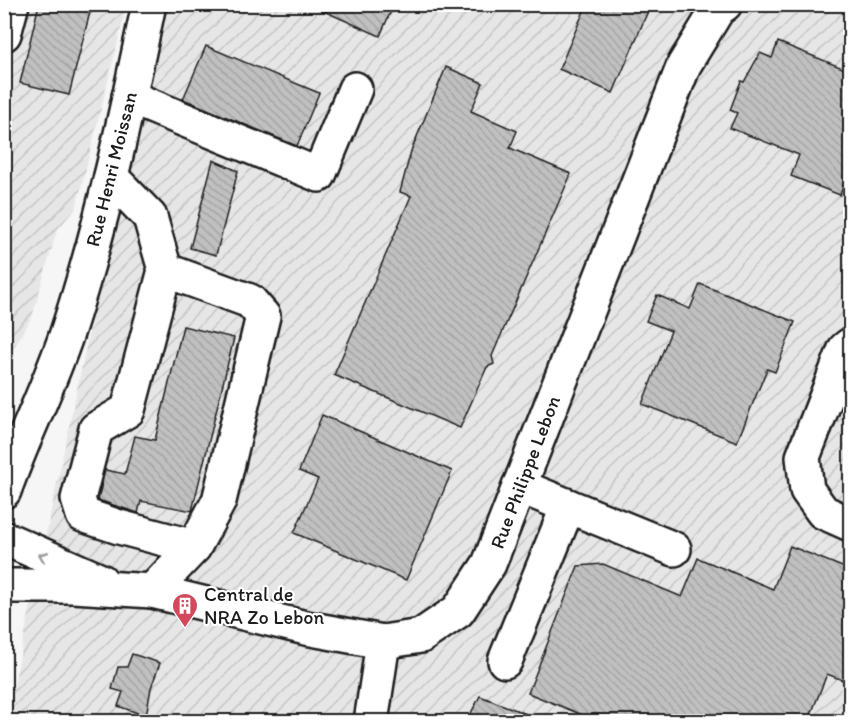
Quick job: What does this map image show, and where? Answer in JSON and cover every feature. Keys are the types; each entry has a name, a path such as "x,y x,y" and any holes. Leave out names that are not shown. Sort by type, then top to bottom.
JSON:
{"street":[{"path":"4,34 12,4"},
{"name":"Rue Henri Moissan","path":"4,491 39,408 67,332 111,177 149,4"},
{"name":"Rue Philippe Lebon","path":"4,586 152,591 306,628 383,642 421,636 458,610 489,564 684,65 718,9 725,4"},
{"path":"129,97 319,175 355,89"},
{"path":"111,177 150,218 165,270 128,410 96,429 78,499 83,515 194,547"},
{"path":"152,591 194,547 219,501 263,316 250,301 165,270"},
{"name":"Rue Henri Moissan","path":"4,430 67,332"},
{"path":"850,345 845,349 803,457 807,490 823,512 850,524"},
{"path":"519,486 674,549"},
{"path":"505,661 568,506"},
{"name":"Rue Philippe Lebon","path":"4,538 116,588"},
{"path":"371,722 383,642"}],"shaded area":[{"path":"5,5 127,5 76,208 57,230 32,317 5,362"},
{"path":"159,5 850,5 850,721 6,722"}],"building":[{"path":"39,4 61,4 90,12 69,95 20,83"},
{"path":"308,4 394,4 380,36"},
{"path":"587,4 651,4 613,93 559,69"},
{"path":"778,42 850,71 850,167 840,195 791,176 799,155 730,128 737,113 730,110 741,81 744,82 760,53 772,58"},
{"path":"206,46 319,93 297,146 183,99"},
{"path":"446,67 483,83 471,111 517,131 510,148 571,174 492,356 494,364 487,367 460,428 334,375 411,196 400,192 411,151"},
{"path":"213,160 238,171 216,255 190,248"},
{"path":"700,284 795,322 775,372 767,369 737,442 642,404 671,331 646,321 657,295 690,309"},
{"path":"183,326 234,338 192,511 141,501 138,513 98,500 105,470 125,474 135,436 155,440"},
{"path":"322,415 452,471 406,580 294,533 318,479 299,471"},
{"path":"790,546 850,570 850,667 845,681 827,674 808,722 600,722 528,693 578,566 603,564 682,597 698,558 773,589"},
{"path":"132,654 160,663 151,688 146,716 118,706 123,692 112,689 118,667 127,667"},
{"path":"480,696 542,720 542,722 483,722 470,715"}],"place":[{"name":"Central de NRA Zo Lebon","path":"185,629"}]}
